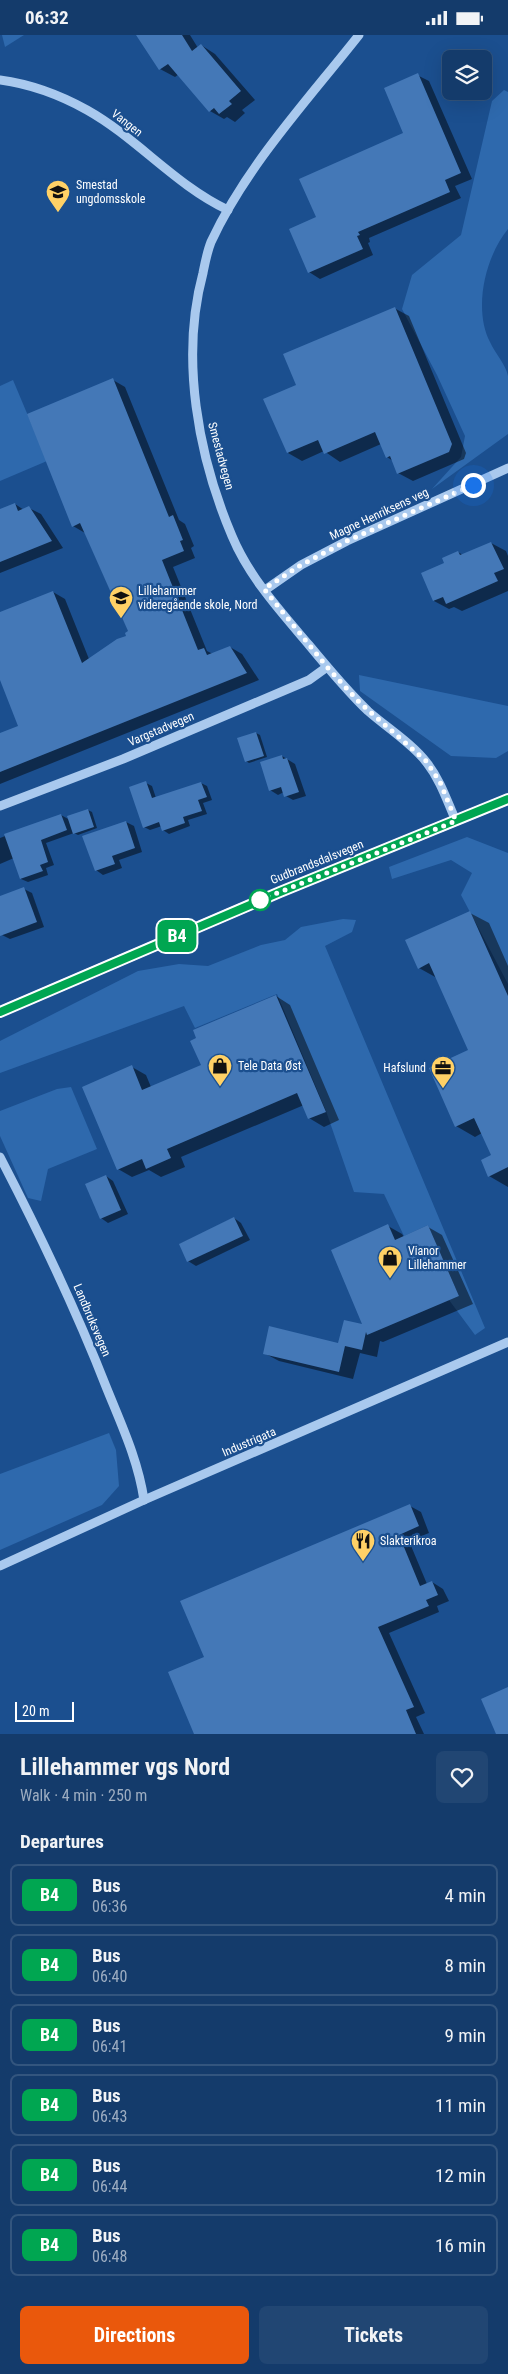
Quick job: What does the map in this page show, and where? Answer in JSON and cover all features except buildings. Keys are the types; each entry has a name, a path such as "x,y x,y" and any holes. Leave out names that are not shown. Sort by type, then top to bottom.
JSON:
{"main road":[{"name":"Gudbrandsdalsvegen","path":"0,1012 280,892 508,799"}],"street":[{"name":"Smestadvegen","path":"359,35 264,154 228,210 210,245 198,289 194,328 195,400 200,435 232,537 264,589 327,667 366,709 426,761 440,782 456,821"},
{"name":"Vangen","path":"0,80 15,82 48,92 87,110 188,187 228,210"},
{"name":"Magne Henriksens veg","path":"264,589 301,565 347,541 508,468"},
{"name":"Vargstadvegen","path":"0,806 124,759 309,680 327,667"},
{"name":"Landbruksvegen","path":"0,1157 49,1251 92,1350 128,1438 144,1500"},
{"name":"Industrigata","path":"0,1566 144,1500 508,1343"}],"shaded area":[{"path":"2,35 24,35 5,47"},
{"path":"504,90 508,92 508,229 493,254 488,268 482,299 482,314 490,342 508,376 508,434 432,489 461,457 465,436 437,375 402,309 412,275 461,235 492,101"},
{"path":"13,380 47,461 0,481 0,386"},
{"path":"359,675 508,706 508,751 496,758 451,756 360,691"},
{"path":"467,837 508,853 508,984 461,895 472,873 451,860 392,879 389,867"},
{"path":"343,919 356,920 352,932 325,946 485,1328 475,1335 449,1300 459,1296 428,1225 404,1236 384,1194 354,1192 326,1111 277,994 195,1028 184,1006 0,1073 0,1041 138,971 179,964 208,966 261,945 285,940 301,927"},
{"path":"71,1087 97,1149 48,1169 41,1201 28,1198 0,1136 0,1111 57,1089"},
{"path":"109,1433 116,1450 119,1486 102,1505 0,1550 0,1474"}],"bus line":[{"name":"B4","path":"0,1012 280,892 508,799"}],"place":[{"name":"Smestad ungdomsskole","path":"58,213"},
{"name":"Lillehammer videregående skole, Nord","path":"121,619"},
{"name":"Tele Data Øst","path":"220,1087"},
{"name":"Hafslund","path":"443,1089"},
{"name":"Vianor Lillehammer","path":"390,1279"},
{"name":"Slakterikroa","path":"363,1562"}],"route":[{"path":"260,900 456,821 440,782 426,761 360,703 327,667 264,589 301,565 347,541 473,485"}]}
